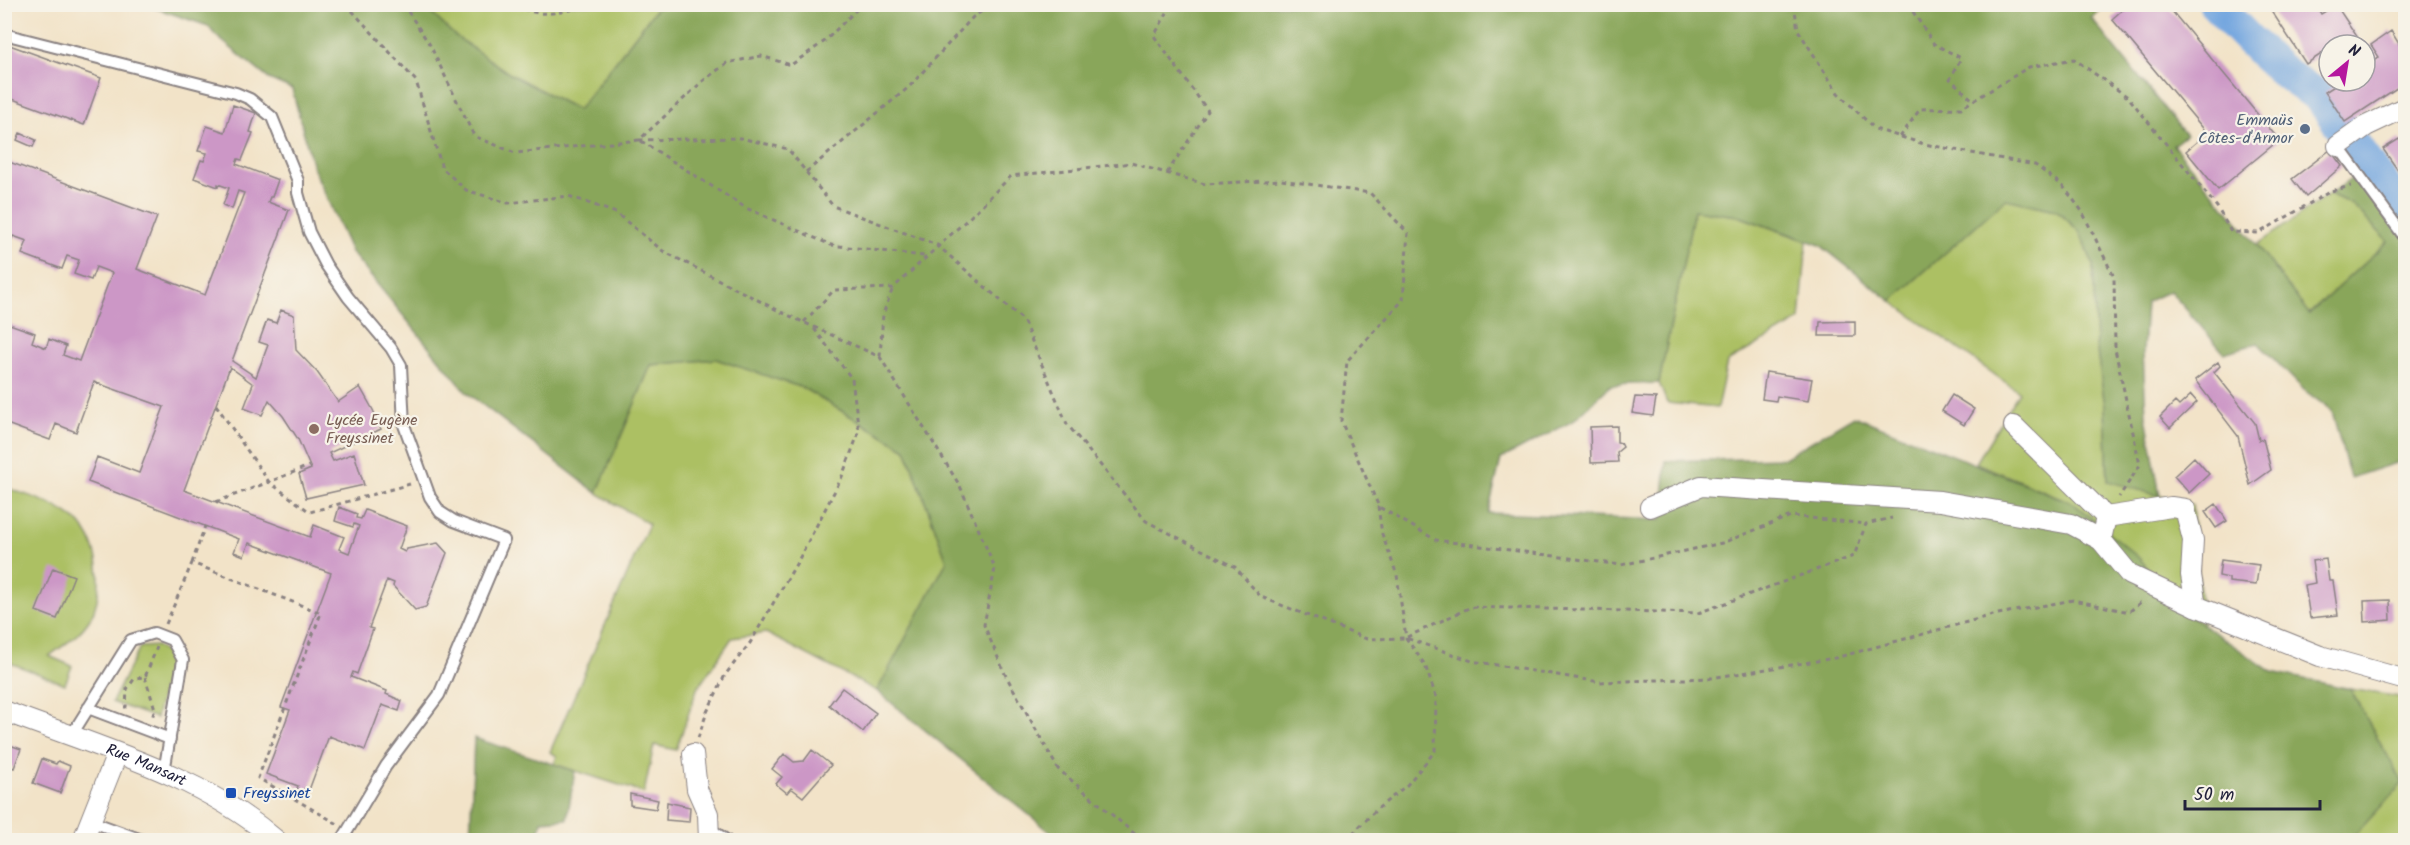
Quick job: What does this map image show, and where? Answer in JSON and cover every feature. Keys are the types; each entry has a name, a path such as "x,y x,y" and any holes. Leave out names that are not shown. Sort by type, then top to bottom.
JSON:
{"street":[{"path":"2338,146 2366,126 2406,107"},
{"path":"2014,426 2106,517"},
{"path":"1650,507 1701,486 1940,501 2071,524 2102,540 2130,575 2157,588 2320,656 2406,680"},
{"path":"2106,517 2171,507 2186,509 2193,540 2191,575 2196,606"},
{"path":"2102,540 2106,517"},
{"name":"Rue Mansart","path":"4,711 164,772 217,797 276,840"},
{"path":"82,840 117,754"},
{"path":"693,754 697,789 708,814 709,834"}],"lane":[{"path":"4,34 236,93 250,99 272,117 298,181 300,203 309,232 337,281 391,348 401,365 404,425 430,497 440,512 453,521 504,540 439,695 386,766 342,840"},
{"path":"2338,146 2406,239"},
{"path":"71,736 131,640 154,633 172,640 183,660 164,772"},
{"path":"88,708 170,739"},
{"path":"90,821 142,840"},
{"path":"709,834 726,840"}],"path":[{"path":"346,4 416,81 442,168 466,190 508,203 569,196 616,213 663,251 804,322 880,357 960,486 995,568 984,625 1005,674 1058,769 1136,836 1135,840"},
{"path":"403,4 430,45 474,136 515,153 639,140 740,138 788,149 833,206 937,245 1023,320 1067,424 1146,521 1235,567 1261,597 1367,639 1406,638 1472,661 1600,682 1711,678 1835,658 1993,615 2073,600 2129,612 2157,588"},
{"path":"516,4 536,14 567,11 592,4"},
{"path":"639,140 703,81 727,63 761,56 791,65 825,41 861,4"},
{"path":"806,172 909,87 973,17 993,4"},
{"path":"1167,173 1208,111 1154,36 1172,4"},
{"path":"1794,4 1798,30 1838,93 1875,129 1924,144 2035,165 2062,185 2082,211 2114,277 2115,349 2140,465 2106,517"},
{"path":"1908,4 1934,44 1961,58 1950,79 1973,100"},
{"path":"1900,137 1920,109 1961,108 2029,67 2074,59 2129,98 2217,207 2231,232 2259,232 2331,191 2365,183"},
{"path":"639,140 746,208 831,245 925,256"},
{"path":"880,357 883,314 893,288 1011,176 1131,163 1205,184 1281,180 1370,193 1408,233 1403,300 1347,362 1341,421 1379,507 1436,540 1621,565 1722,543 1791,516 1866,524 1899,516"},
{"path":"804,322 834,290 893,288"},
{"path":"693,754 707,712 724,675 750,643 799,559 842,479 859,432 852,379 811,324"},
{"path":"216,405 269,482 310,512 424,480"},
{"path":"216,502 309,466"},
{"path":"1346,840 1376,810 1407,785 1434,751 1436,697 1425,665 1406,638 1397,575 1382,534 1377,503"},
{"path":"1406,638 1471,607 1698,613 1854,556 1866,524"},
{"path":"149,731 155,709 145,677 205,526"},
{"path":"192,563 321,613 258,778 348,830"},
{"path":"104,714 110,707 126,706 127,689 135,678 145,677"}],"green space":[{"path":"146,5 423,5 454,35 510,74 578,110 659,5 2107,5 2091,18 2186,135 2173,145 2257,245 2309,314 2388,241 2351,204 2330,194 2378,160 2405,189 2405,460 2350,478 2332,411 2304,390 2258,343 2224,353 2170,291 2146,302 2143,352 2146,416 2160,496 2108,481 2105,406 2096,344 2093,264 2079,231 2056,210 2006,199 1891,301 1820,245 1738,216 1694,210 1659,383 1611,385 1573,421 1501,459 1488,513 1661,520 1666,461 1784,458 1854,416 2073,503 2139,558 2185,612 2272,672 2350,689 2403,783 2350,840 1060,840 877,691 947,561 906,449 803,388 716,359 651,365 597,493 466,392 351,252 313,167 292,89 269,79 215,35 208,26"},
{"path":"423,5 659,5 578,110 510,74 454,35"},
{"path":"2330,194 2351,204 2388,241 2309,314 2257,245"},
{"path":"2006,198 2056,210 2079,231 2093,264 2096,344 2105,406 2108,481 2192,505 2203,625 2185,612 2073,503 1976,463 2019,392 1891,301"},
{"path":"1694,210 1738,216 1807,241 1800,320 1727,362 1717,408 1667,403 1659,383"},
{"path":"716,359 803,388 906,449 947,561 877,691 766,633 732,638 697,689 676,750 654,745 644,793 554,764 557,756 550,752 649,524 597,493 651,365"},
{"path":"4,487 44,501 71,516 86,532 92,543 99,583 95,608 86,625 77,635 49,656 72,666 65,684 5,661"},
{"path":"157,646 171,658 156,718 112,702 140,647"},
{"path":"2350,689 2405,698 2405,840 2350,840 2402,783"},
{"path":"474,738 575,771 567,819 542,821 537,840 470,840"}],"building":[{"path":"2129,4 2166,4 2279,140 2218,190 2186,151 2207,133 2112,19"},
{"path":"2267,4 2315,4 2321,14 2336,5 2355,33 2317,33 2317,57 2306,64"},
{"path":"2391,31 2399,44 2402,42 2406,46 2406,82 2345,122 2326,93 2377,93 2377,58 2379,57 2377,41"},
{"path":"4,43 101,78 84,125 4,96"},
{"path":"233,105 256,113 250,132 253,133 242,160 238,159 236,164 278,180 268,202 289,210 232,361 256,377 268,345 259,342 267,320 276,323 281,310 294,315 296,350 317,372 338,402 360,387 381,429 329,453 333,461 354,453 364,485 306,498 299,474 311,469 298,439 269,400 262,415 244,408 253,384 230,367 184,490 310,537 314,525 344,537 339,549 349,553 359,526 354,524 353,527 335,521 339,507 357,514 356,518 361,519 365,510 407,526 399,549 405,552 407,549 438,543 447,553 426,607 415,610 393,586 394,583 387,580 369,628 373,629 357,674 353,672 351,677 387,691 386,694 402,701 399,711 382,705 365,750 329,736 309,790 305,788 303,792 297,789 298,786 266,774 290,710 281,707 331,573 249,543 244,556 234,552 239,539 88,482 97,457 139,473 164,407 94,382 76,432 56,424 50,440 4,423 4,322 35,333 32,342 46,348 49,339 66,346 63,355 79,361 112,273 96,267 91,280 74,274 79,260 67,256 62,269 22,254 27,241 13,236 8,249 4,247 4,160 157,217 137,269 205,295 244,193 238,191 232,209 223,205 229,188 218,184 218,187 194,178 201,160 204,161 207,153 198,151 207,126 225,132"},
{"path":"20,133 36,140 33,147 17,140"},
{"path":"2399,139 2406,149 2406,182 2383,149"},
{"path":"2330,150 2342,166 2306,197 2292,179"},
{"path":"1855,321 1855,336 1819,336 1820,322"},
{"path":"2218,362 2220,366 2214,372 2255,423 2259,440 2263,439 2271,470 2250,485 2238,436 2195,380"},
{"path":"1766,372 1812,379 1808,401 1777,396 1776,401 1762,399"},
{"path":"1952,395 1974,409 1964,425 1942,411"},
{"path":"2191,395 2197,402 2170,428 2160,417 2175,402 2179,406"},
{"path":"1635,397 1656,398 1653,416 1632,413"},
{"path":"1617,426 1617,442 1623,447 1617,452 1618,462 1591,463 1590,427"},
{"path":"2194,457 2209,474 2189,493 2174,476"},
{"path":"2216,504 2227,521 2216,528 2205,512"},
{"path":"2326,559 2329,581 2333,581 2338,615 2310,618 2305,585 2315,583 2312,561"},
{"path":"2221,560 2259,565 2256,585 2229,582 2229,578 2219,576"},
{"path":"53,568 74,576 57,619 36,611"},
{"path":"2390,600 2391,620 2365,622 2364,601"},
{"path":"842,688 876,713 863,732 829,705"},
{"path":"4,743 21,749 14,768 4,765"},
{"path":"812,750 831,765 803,797 791,788 787,793 776,784 782,777 772,769 784,754 794,762 804,761"},
{"path":"42,759 56,764 58,761 70,766 60,793 33,783"},
{"path":"630,794 658,800 656,809 630,805"},
{"path":"667,802 690,807 689,822 666,820"}],"waterway":[{"path":"2215,4 2276,65 2318,95 2406,215"}],"place":[{"name":"Emmaüs Côtes-d'Armor","path":"2305,129"},
{"name":"Lycée Eugène Freyssinet","path":"314,429"},
{"name":"Freyssinet","path":"231,793"}]}
